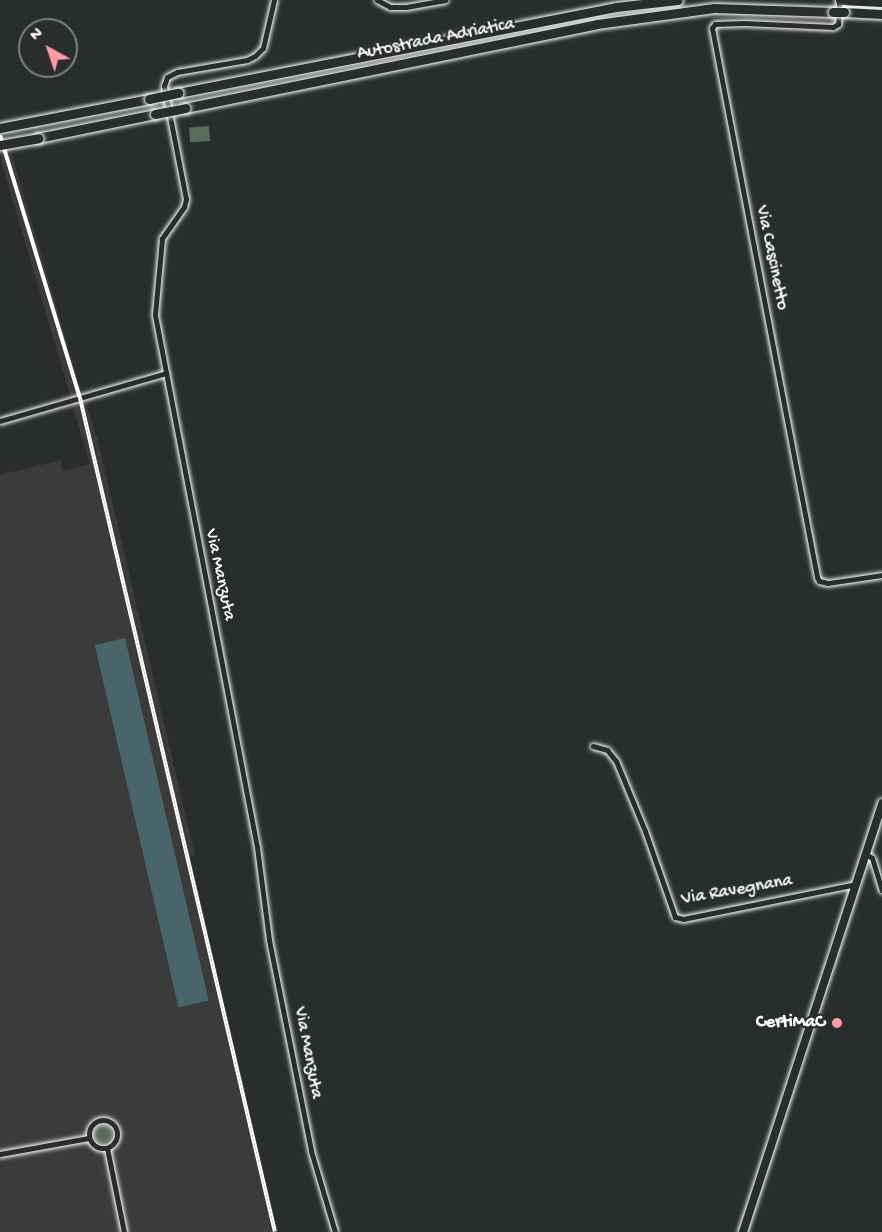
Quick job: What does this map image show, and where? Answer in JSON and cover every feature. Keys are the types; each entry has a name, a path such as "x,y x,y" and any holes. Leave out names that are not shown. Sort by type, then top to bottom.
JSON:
{"highway":[{"name":"Autostrada Adriatica","path":"0,128 616,7 678,0"},
{"path":"841,0 882,2"},
{"name":"Autostrada Adriatica","path":"0,145 597,24 714,8 882,14"}],"main road":[{"path":"743,1232 882,803"}],"street":[{"name":"Via Manzuta","path":"274,0 263,48 255,56 247,60 177,72 167,77 164,86 186,199 184,207 162,239 155,315 257,847 269,939 311,1151 334,1232"},
{"path":"377,0 390,7 406,7 445,0"},
{"name":"Via Cascinetto","path":"841,0 838,24 833,27 744,23 715,24 712,28 817,577 819,581 828,583 882,575"},
{"path":"0,421 166,373"},
{"name":"Via Ravegnana","path":"593,746 607,750 616,761 645,831 675,917 683,919 856,884"},
{"path":"866,854 872,858 882,891"},
{"path":"110,1121 116,1128 118,1136 114,1144 107,1148 98,1148 89,1138 90,1128 96,1122 110,1121"},
{"path":"0,1154 89,1138"},
{"path":"107,1148 124,1232"}],"shaded area":[{"path":"10,148 82,394 71,398 2,164 0,150"},
{"path":"85,400 98,441 195,855 190,856 278,1232 0,1232 0,475 61,460 62,471 90,464 72,404"}],"green space":[{"path":"209,126 210,141 190,142 189,127"},
{"path":"99,1125 107,1125 112,1130 110,1141 99,1143 94,1138 94,1130"}],"water":[{"path":"125,638 209,1000 178,1007 95,645"}],"waterway":[{"path":"871,851 882,816"}],"railway":[{"path":"0,135 80,398 275,1232"}],"place":[{"name":"CertiMaC","path":"837,1023"}]}
